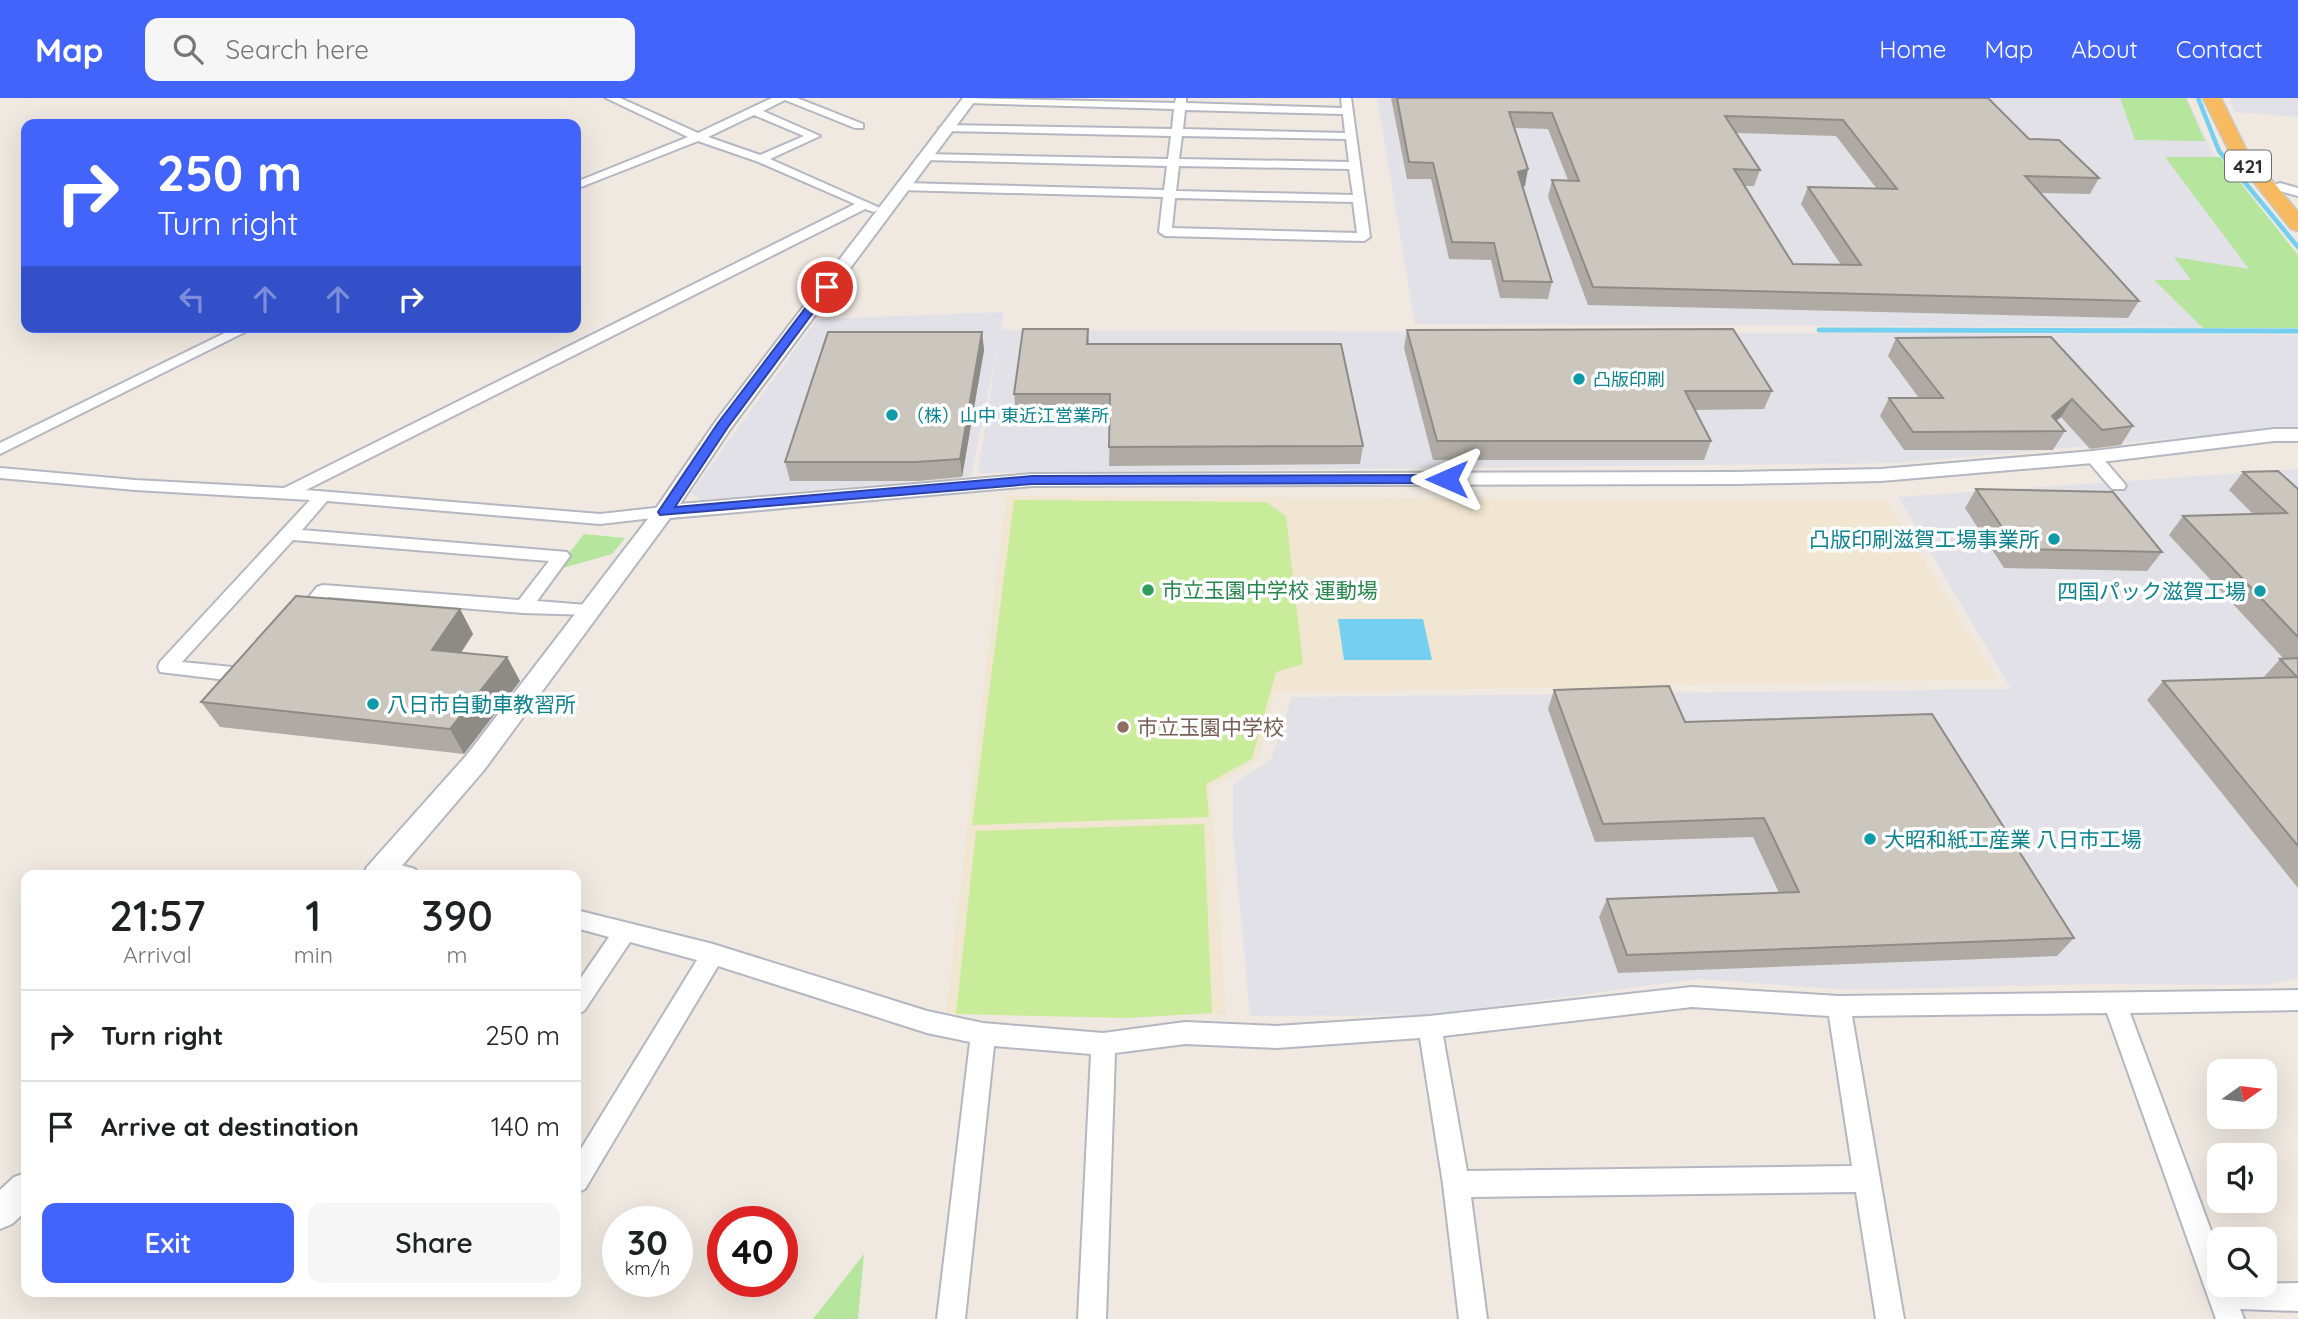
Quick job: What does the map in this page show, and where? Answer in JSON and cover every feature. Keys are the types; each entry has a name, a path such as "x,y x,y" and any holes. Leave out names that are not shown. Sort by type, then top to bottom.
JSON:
{"highway":[{"name":"421","path":"2212,98 2238,151 2298,225"}],"street":[{"path":"611,98 698,137 760,159 884,213"},
{"path":"581,184 698,137 781,98"},
{"path":"788,98 859,126"},
{"path":"1180,102 1166,232 1363,237 1346,98"},
{"path":"382,870 475,763 664,512 723,425 969,99 1180,102 1347,111"},
{"path":"752,110 814,136 760,159"},
{"path":"945,128 1349,136"},
{"path":"924,157 1353,166"},
{"path":"904,187 1358,199"},
{"path":"2269,189 2280,187 2298,192"},
{"path":"287,493 866,204"},
{"path":"0,449 236,333"},
{"path":"0,473 600,519 1032,480 1738,478 1881,475 2093,457 2274,435 2296,437"},
{"path":"2093,457 2118,486"},
{"path":"261,665 252,676 167,667 323,496"},
{"path":"288,534 561,556 523,607"},
{"path":"288,634 323,592 587,611"},
{"path":"581,920 713,954 927,1022 983,1034 1104,1044 1185,1033 1276,1037 1430,1027 1692,997 1839,1006 2298,1000"},
{"path":"581,997 625,932"},
{"path":"581,1172 713,954"},
{"path":"2113,1001 2225,1306 2298,1297"},
{"path":"1839,1006 1891,1319"},
{"path":"1430,1027 1457,1184 1473,1319"},
{"path":"951,1319 983,1034"},
{"path":"1092,1319 1104,1044"},
{"path":"1457,1184 1867,1179"},
{"path":"0,1212 21,1193"}],"shaded area":[{"path":"1377,98 2187,98 2212,151 2298,256 2298,328 1415,324"},
{"path":"2230,98 2298,98 2298,117 2234,112"},
{"path":"1004,312 1001,330 2298,335 2298,427 1899,463 978,473 998,345 971,476 701,500 691,493 817,319"},
{"path":"2298,469 2298,978 2267,985 2091,984 1850,990 1698,979 1432,1015 1250,1016 1233,833 1233,784 1271,760 1292,697 2011,689 1898,497"},
{"name":"市立玉園中学校","path":"1006,496 1887,501 1997,679 1274,693 1259,761 1211,787 1226,1015 946,1013"}],"green space":[{"path":"2120,98 2186,98 2205,141 2135,140"},
{"path":"2165,157 2220,157 2298,255 2298,328 2203,328 2154,280 2191,280 2174,257 2249,269"},
{"name":"市立玉園中学校 運動場","path":"1014,500 1266,502 1286,516 1303,664 1276,672 1252,759 1206,784 1209,817 972,825"},
{"path":"584,534 625,538 612,554 556,570"},
{"path":"1204,824 1212,1013 1127,1018 956,1014 976,831"},
{"path":"864,1254 858,1319 813,1319"}],"water":[{"path":"1338,619 1423,619 1432,660 1344,660"}],"building":[{"path":"1397,98 1988,98 2029,139 2059,140 2099,178 2025,176 2139,301 1593,287 1552,180 1579,181 1552,113 1509,112 1528,169 1518,172 1552,282 1503,281 1494,243 1452,242 1433,163 1409,162","holes":["1725,116 1843,120 1897,189 1808,187 1861,265 1793,264 1734,169 1760,170"]},
{"path":"1023,329 1088,329 1087,344 1341,344 1363,446 1109,447 1110,394 1014,394"},
{"path":"1733,329 1772,391 1685,391 1711,441 1437,441 1407,330"},
{"name":"（株）山中 東近江営業所","path":"828,332 982,332 960,459 916,462 785,462"},
{"path":"2051,337 2133,426 2102,430 2072,399 2052,416 2065,431 1913,432 1889,398 1943,398 1896,338"},
{"path":"2278,471 2298,489 2298,637 2183,516 2287,513 2243,472"},
{"path":"1976,489 2113,492 2162,552 2017,549"},
{"name":"八日市自動車教習所","path":"296,596 460,609 432,650 507,657 450,729 201,702"},
{"path":"2298,658 2298,846 2163,681 2297,677 2280,659"},
{"name":"大昭和紙工産業 八日市工場","path":"1669,686 1685,722 1932,714 2074,938 1627,955 1607,899 1799,892 1764,818 1603,824 1554,690"}],"waterway":[{"path":"2198,98 2219,151 2298,247"},
{"path":"1819,330 2298,331"}],"place":[{"name":"凸版印刷","path":"1579,379"},
{"name":"（株）山中 東近江営業所","path":"892,415"},
{"name":"凸版印刷滋賀工場事業所","path":"2054,539"},
{"name":"市立玉園中学校 運動場","path":"1148,590"},
{"name":"四国パック滋賀工場","path":"2260,591"},
{"name":"八日市自動車教習所","path":"373,704"},
{"name":"市立玉園中学校","path":"1123,727"},
{"name":"大昭和紙工産業 八日市工場","path":"1870,839"}],"route":[{"path":"827,287 723,425 664,512 1032,480 1447,479"}]}
